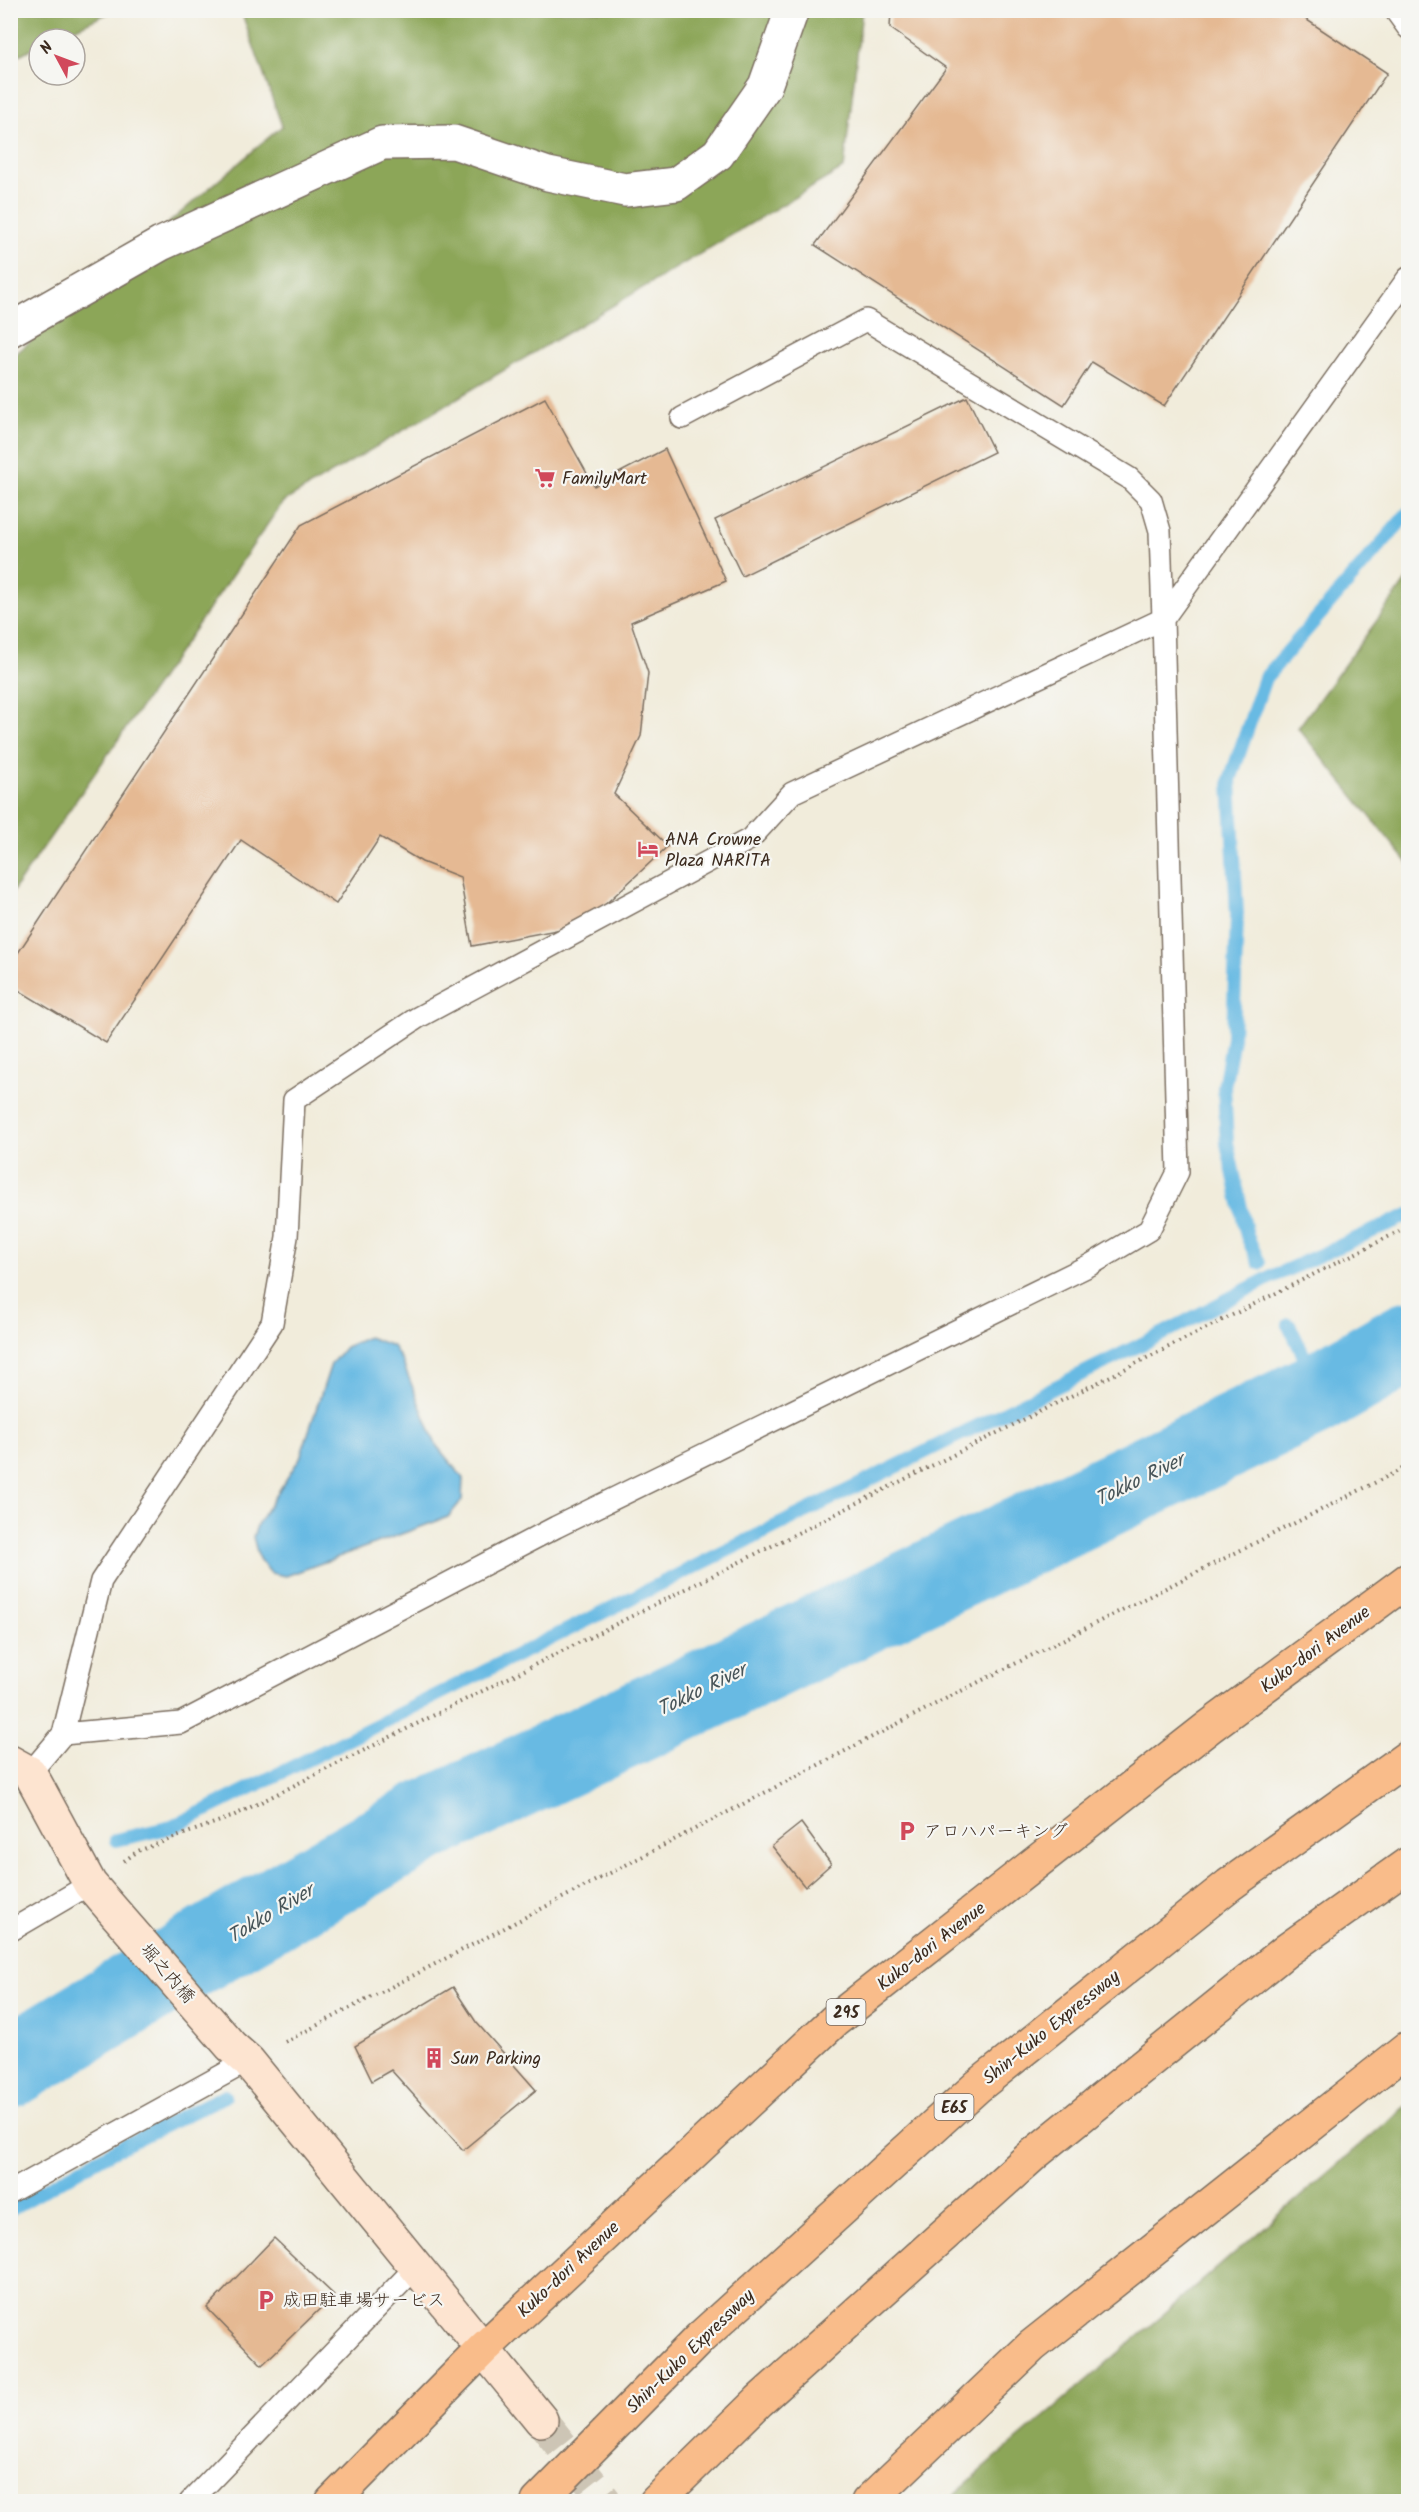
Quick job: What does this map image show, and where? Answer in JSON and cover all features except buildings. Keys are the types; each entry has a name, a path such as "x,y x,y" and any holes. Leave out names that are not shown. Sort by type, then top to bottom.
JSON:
{"highway":[{"name":"Kuko-dori Avenue","path":"332,2502 483,2349 834,2021 1209,1727 1408,1580"},
{"name":"Shin-Kuko Expressway","path":"538,2502 700,2338 978,2086 1229,1885 1408,1757"},
{"path":"656,2502 759,2401 1034,2154 1287,1950 1408,1864"},
{"path":"868,2502 1032,2346 1408,2048"}],"street":[{"path":"10,330 161,244 382,143 454,142 548,174 625,190 676,184 718,154 765,86 792,10"},
{"name":"堀之内橋","path":"20,1768 98,1892 240,2054 541,2420"}],"lane":[{"path":"1395,10 1408,28"},
{"path":"63,1734 101,1581 272,1323 287,1237 294,1100 417,1018 750,839 792,793 1163,619 1408,278"},
{"path":"20,1768 63,1734 181,1723 555,1527 1090,1265 1149,1230 1178,1172 1160,531 1151,500 1129,478 866,320 682,418"},
{"path":"10,1931 98,1892"},
{"path":"10,2192 240,2054"},
{"path":"190,2502 416,2268"}],"path":[{"path":"98,1892 138,1851 231,1817 1408,1227"},
{"path":"240,2054 1408,1466"}],"green space":[{"path":"11,10 113,11 78,27 27,27 27,51 11,59"},
{"path":"241,11 862,11 844,168 283,502 11,894 11,358 282,126"},
{"path":"1408,578 1408,863 1298,728"},
{"path":"1408,2104 1408,2501 946,2501"}],"water":[{"path":"368,1337 393,1346 402,1361 436,1445 463,1478 462,1500 448,1517 286,1576 271,1573 259,1559 253,1537 258,1523 300,1458 331,1364 345,1347"}],"waterway":[{"path":"1259,1263 1247,1236 1227,1143 1224,1087 1233,1038 1237,915 1230,780 1265,678 1408,513"},
{"path":"116,1840 172,1827 1164,1333 1267,1279 1408,1215"},
{"path":"1289,1325 1321,1392"},
{"name":"Tokko River","path":"10,2067 210,1946 424,1822 709,1688 1321,1392 1408,1342"},
{"path":"10,2209 113,2151 224,2096"}],"tunnel":[{"path":"541,2420 606,2502"}],"place":[{"name":"FamilyMart","path":"545,478"},
{"name":"ANA Crowne Plaza NARITA","path":"648,849"},
{"name":"アロハパーキング","path":"907,1831"},
{"name":"Sun Parking","path":"434,2058"},
{"name":"成田駐車場サービス","path":"266,2300"}]}
